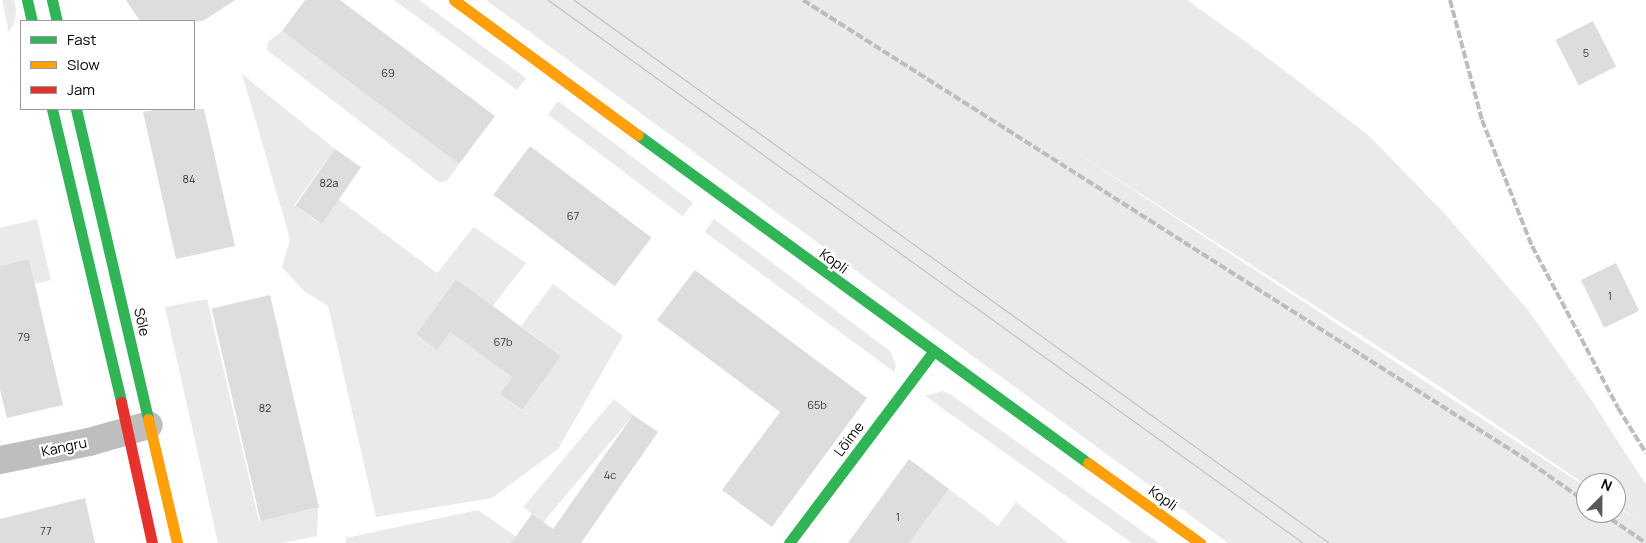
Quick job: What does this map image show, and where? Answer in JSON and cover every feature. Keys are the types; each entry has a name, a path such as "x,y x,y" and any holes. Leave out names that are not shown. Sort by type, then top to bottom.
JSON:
{"street":[{"path":"27,0 32,20"},
{"path":"52,0 56,20"},
{"name":"Kopli","path":"454,0 933,352 1200,543"},
{"name":"Sõle","path":"52,110 139,428 177,543"},
{"name":"Sõle","path":"76,110 139,428 152,543"},
{"name":"Lõime","path":"789,543 933,352"},
{"name":"Kangru","path":"0,460 139,428"}],"shaded area":[{"path":"2,0 14,0 16,9 15,21 9,32"},
{"path":"394,0 419,0 526,78 517,90"},
{"path":"486,0 1187,0 1264,55 1368,135 1445,214 1528,310 1592,401 1646,485 1646,543 1228,543","holes":["1063,144 1427,378 1576,478 1576,473 1626,473 1626,512 1640,522 1626,513 1626,523 1576,523 1576,480"]},
{"path":"282,31 459,164 447,181 439,182 267,50 268,42"},
{"path":"242,74 335,149 294,205 319,223 338,199 437,273 474,227 526,263 493,306 456,279 416,334 437,349 450,332 512,377 500,394 521,410 561,356 521,326 553,284 623,336 558,449 492,498 376,517 328,306 304,291 282,267 290,239"},
{"path":"558,101 693,203 683,216 548,115"},
{"path":"37,219 51,280 35,284 29,259 0,266 0,228"},
{"path":"714,219 890,351 896,365 894,372 705,232"},
{"path":"207,299 259,521 318,508 317,536 282,543 218,543 165,307"},
{"path":"942,391 950,394 1159,543 1132,543 925,396"},
{"path":"614,399 633,415 543,523 523,507"},
{"path":"949,489 998,526 1016,502 1068,543 909,543"},
{"path":"478,510 525,543 346,543 346,538"}],"building":[{"path":"126,0 235,0 203,21 139,20"},
{"path":"305,0 340,0 495,116 459,164 282,31"},
{"path":"1593,21 1616,66 1579,86 1556,40"},
{"path":"204,109 235,246 176,259 143,112 153,110"},
{"path":"530,146 651,237 615,286 493,195"},
{"path":"335,149 361,167 322,224 295,206"},
{"path":"29,259 63,405 7,418 0,390 0,266"},
{"path":"1616,263 1639,311 1604,328 1581,280"},
{"path":"695,270 867,398 772,527 722,490 780,412 657,320"},
{"path":"456,279 561,356 522,410 500,394 512,377 450,332 437,350 416,334"},
{"path":"270,295 319,507 261,521 212,308"},
{"path":"633,415 658,432 581,543 511,543 532,514 553,529"},
{"path":"909,459 949,489 909,543 848,543"},
{"path":"85,498 95,543 0,543 0,519"}],"tram line":[{"path":"548,0 1303,543"},
{"path":"574,0 1329,543"}],"railway":[{"path":"803,0 1522,457 1576,495"},
{"path":"1450,0 1482,120 1532,246 1618,408 1646,453"},
{"path":"1617,523 1646,543"}],"traffic: fast":[{"path":"27,0 32,20"},
{"path":"52,0 57,20"},
{"path":"52,110 121,402"},
{"path":"76,110 148,419"},
{"path":"638,135 1088,463"},
{"path":"789,543 933,352"}],"traffic: slow":[{"path":"454,0 638,135"},
{"path":"148,419 177,543"},
{"path":"1088,463 1200,543"}],"traffic: jam":[{"path":"121,402 152,543"}]}
